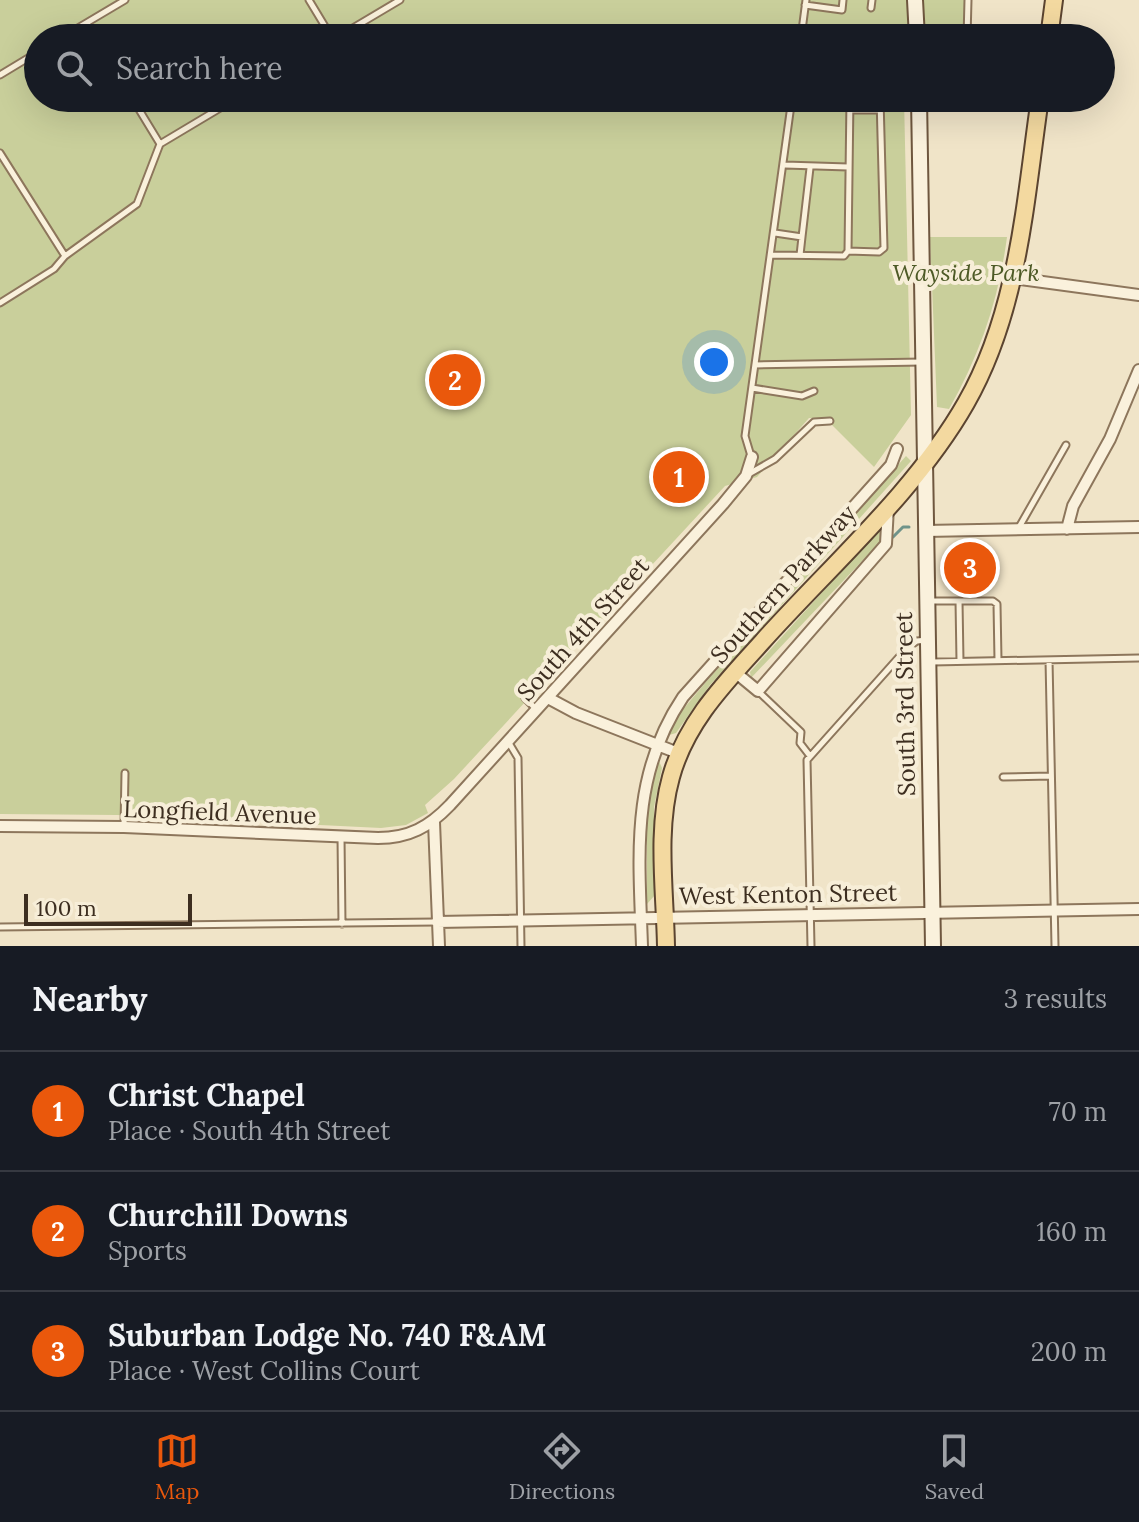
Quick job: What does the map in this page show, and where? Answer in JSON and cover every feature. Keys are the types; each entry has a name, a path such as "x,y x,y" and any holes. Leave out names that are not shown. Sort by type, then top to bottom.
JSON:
{"main road":[{"path":"915,0 916,24"},
{"path":"1051,24 1054,0"},
{"name":"South 3rd Street","path":"919,112 933,946"},
{"path":"1013,278 1038,112"},
{"name":"Southern Parkway","path":"666,946 665,805 678,753 701,713 735,672 889,503 950,429 977,384 992,349 1013,278"}],"street":[{"path":"1013,278 1139,295"},
{"path":"1067,529 1073,506 1134,395 1139,370"},
{"path":"642,946 640,830 648,768 656,744 683,697 891,465 897,449"},
{"name":"South 4th Street","path":"434,822 746,476 752,457"},
{"path":"735,672 758,691 886,544 889,503"},
{"path":"925,531 1139,527"},
{"path":"548,698 678,753"},
{"path":"434,822 439,946"},
{"name":"Longfield Avenue","path":"0,826 124,827 400,837 434,822"},
{"name":"West Kenton Street","path":"437,922 1139,909"}],"lane":[{"path":"85,24 125,0"},
{"path":"309,0 325,24"},
{"path":"358,24 400,0"},
{"path":"803,24 806,2 842,10 843,0"},
{"path":"871,8 872,0"},
{"path":"967,24 968,0"},
{"path":"0,75 24,60"},
{"path":"141,112 160,144"},
{"path":"0,303 54,269 65,256 137,204 160,144 214,112"},
{"path":"752,457 745,436 791,112"},
{"path":"771,255 844,256 848,251 850,112"},
{"path":"848,251 879,252 884,248 880,112"},
{"path":"0,153 65,256"},
{"path":"785,165 848,167"},
{"path":"800,255 810,168"},
{"path":"775,233 802,237"},
{"path":"755,365 924,362"},
{"path":"752,388 802,396 814,391"},
{"path":"746,476 775,459 814,422 830,421"},
{"path":"1017,530 1066,445"},
{"path":"927,601 993,601 997,604 998,660"},
{"path":"959,601 960,661"},
{"path":"811,946 807,760 908,647 917,641 928,640"},
{"path":"929,662 1139,658"},
{"path":"1049,660 1055,946"},
{"path":"758,691 801,732 800,743 810,756"},
{"path":"525,698 537,710"},
{"path":"508,742 518,758 521,946"},
{"path":"124,827 125,773"},
{"path":"1003,777 1051,776"},
{"path":"341,837 342,924"},
{"path":"0,927 437,922"}],"green space":[{"path":"0,0 966,0 964,24 24,24 24,112 904,112 911,415 874,467 825,418 809,418 757,477 725,486 454,779 425,805 428,813 406,825 381,828 117,815 0,814"},
{"name":"Wayside Park","path":"930,237 1007,237 987,326 949,409 937,407"},
{"path":"906,456 911,461 710,685 676,733 669,735 675,719 706,682"},
{"path":"883,525 882,540 751,678 750,672"},
{"path":"658,759 662,768 654,807 655,895 647,904 647,806"}],"waterway":[{"path":"893,537 903,527 909,527"}],"place":[{"name":"Churchill Downs","path":"455,380"},
{"name":"Christ Chapel","path":"679,477"},
{"name":"Suburban Lodge No. 740 F&AM","path":"970,568"}]}
